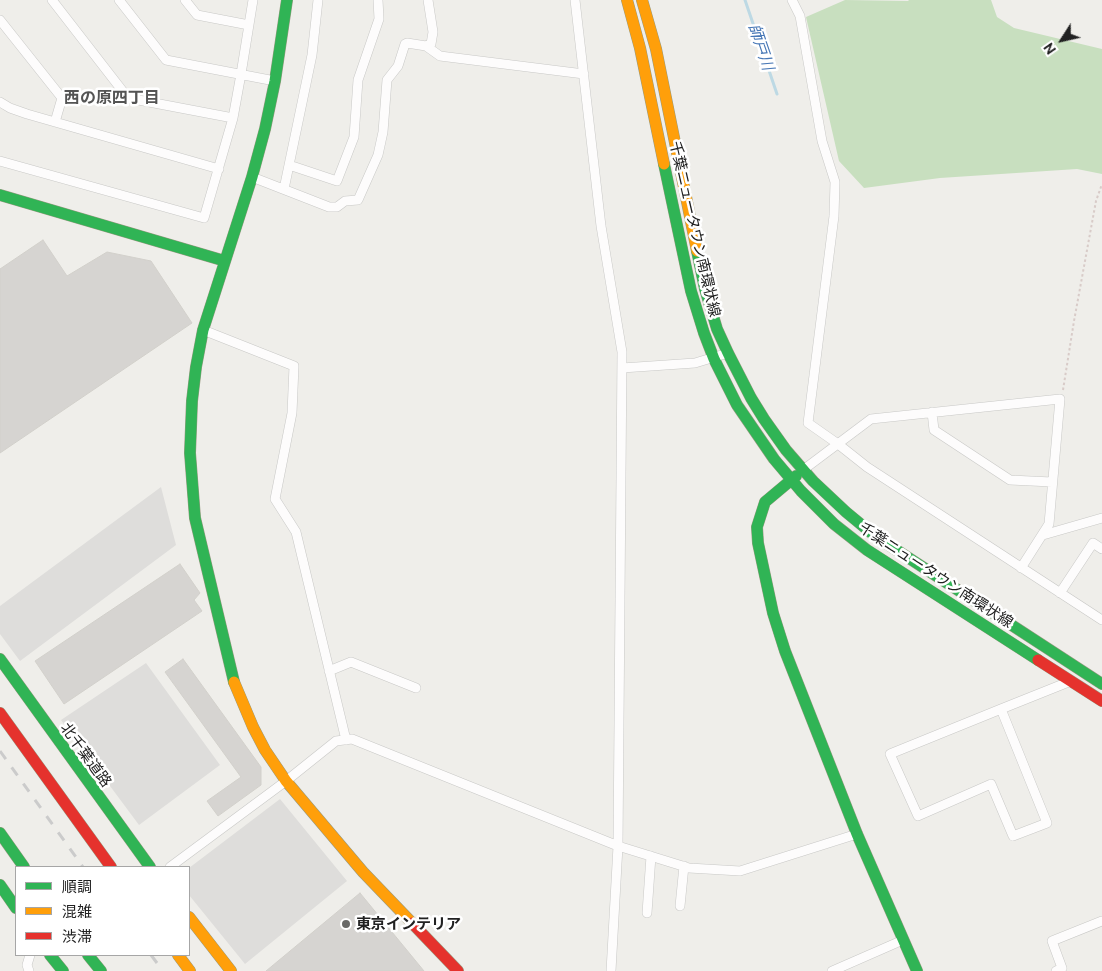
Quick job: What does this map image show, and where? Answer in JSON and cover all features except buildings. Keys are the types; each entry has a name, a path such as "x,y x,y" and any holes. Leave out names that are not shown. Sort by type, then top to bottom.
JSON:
{"main road":[{"path":"287,0 275,81 265,129 252,177 203,330 196,367 190,427 191,483 196,518 235,685 265,750 286,781 384,896 458,971"},
{"name":"千葉ニュータウン南環状線","path":"627,0 645,72 691,291 714,358 737,405 774,459 791,480 834,524 867,550 1102,701"},
{"name":"千葉ニュータウン南環状線","path":"642,0 656,50 705,290 717,329 728,354 764,419 804,470 846,512 875,536 1102,684"},
{"path":"0,195 225,261"},
{"path":"804,470 765,502 757,527 758,543 773,613 781,640 857,834 917,971"},
{"name":"北千葉道路","path":"0,659 149,866"},
{"path":"0,713 110,866"},
{"path":"0,832 23,866"},
{"path":"0,886 15,907"},
{"path":"190,918 232,971"},
{"path":"51,956 63,971"},
{"path":"89,956 101,971"},
{"path":"179,956 190,971"}],"street":[{"path":"52,0 128,98 233,118"},
{"path":"119,0 166,60 275,81"},
{"path":"185,0 197,15 249,25"},
{"path":"0,161 204,218 233,118 253,0"},
{"path":"284,189 312,55 318,0"},
{"path":"289,165 337,181 354,138 358,80 379,19 378,0"},
{"path":"426,46 431,44 433,32 428,0"},
{"path":"576,0 601,226 622,352 618,846 611,971"},
{"path":"792,0 800,16 822,141 835,182 834,216 808,423 866,467 1102,620"},
{"path":"0,20 62,98 55,122"},
{"path":"252,177 333,208 345,200 358,200 378,155 383,132 387,80 398,66 407,43 426,46 440,56 584,74"},
{"path":"0,102 27,114 219,169"},
{"path":"203,330 294,366 292,413 275,500 296,532 346,740"},
{"path":"622,368 696,364 728,354"},
{"path":"804,470 870,419 1060,399 1050,524 1021,568"},
{"path":"932,412 934,430 1010,480 1052,482"},
{"path":"1043,535 1102,518"},
{"path":"1060,593 1093,543 1102,549"},
{"path":"329,671 351,662 416,688"},
{"path":"1001,709 1047,823 1013,836 991,784 918,816 890,754 1001,709 1071,681"},
{"path":"171,866 286,781 336,740 352,739 618,846 684,866 740,871 857,834"},
{"path":"647,913 651,856"},
{"path":"680,906 684,866"},
{"path":"1056,971 1062,968 1052,941 1102,920"},
{"path":"832,971 903,940"},
{"path":"29,971 27,965 30,956"}],"path":[{"path":"1060,399 1063,393 1096,201 1102,184"}],"shaded area":[{"path":"161,487 176,545 20,661 0,634 0,606"},
{"path":"146,663 220,765 139,825 61,720"},
{"path":"280,799 347,881 245,964 190,896 190,867"}],"green space":[{"path":"845,0 991,0 997,17 1014,28 1102,49 1102,174 1077,169 940,178 864,188 839,161 806,17"}],"waterway":[{"name":"師戸川","path":"745,0 777,94"}],"railway":[{"path":"0,751 82,866"},
{"path":"152,956 163,971"}],"traffic: fast":[{"path":"234,682 195,518 190,453 192,401 203,330 252,177 265,129 275,81 287,0"},
{"path":"664,164 691,291 704,333 714,359 737,405 774,459 801,491 834,524 867,550 1038,660"},
{"path":"0,195 225,261"},
{"path":"697,251 705,289 717,329 728,353 764,419 786,450 813,481 875,536 1102,684"},
{"path":"796,476 765,502 757,527 758,543 773,613 785,651 857,834 917,971"},
{"path":"0,659 149,866"},
{"path":"0,833 23,866"},
{"path":"0,885 15,907"},
{"path":"51,956 63,971"},
{"path":"89,956 101,971"}],"traffic: slow":[{"path":"627,0 640,48 664,164"},
{"path":"642,0 656,49 697,251"},
{"path":"234,682 265,750 286,781 363,872 412,923"},
{"path":"190,918 231,971"},
{"path":"179,956 190,971"}],"traffic: jam":[{"path":"1038,660 1102,701"},
{"path":"0,713 110,866"},
{"path":"412,923 458,971"}],"place":[{"name":"東京インテリア","path":"346,924"}],"district":[{"name":"西の原四丁目","path":"112,98"}]}
